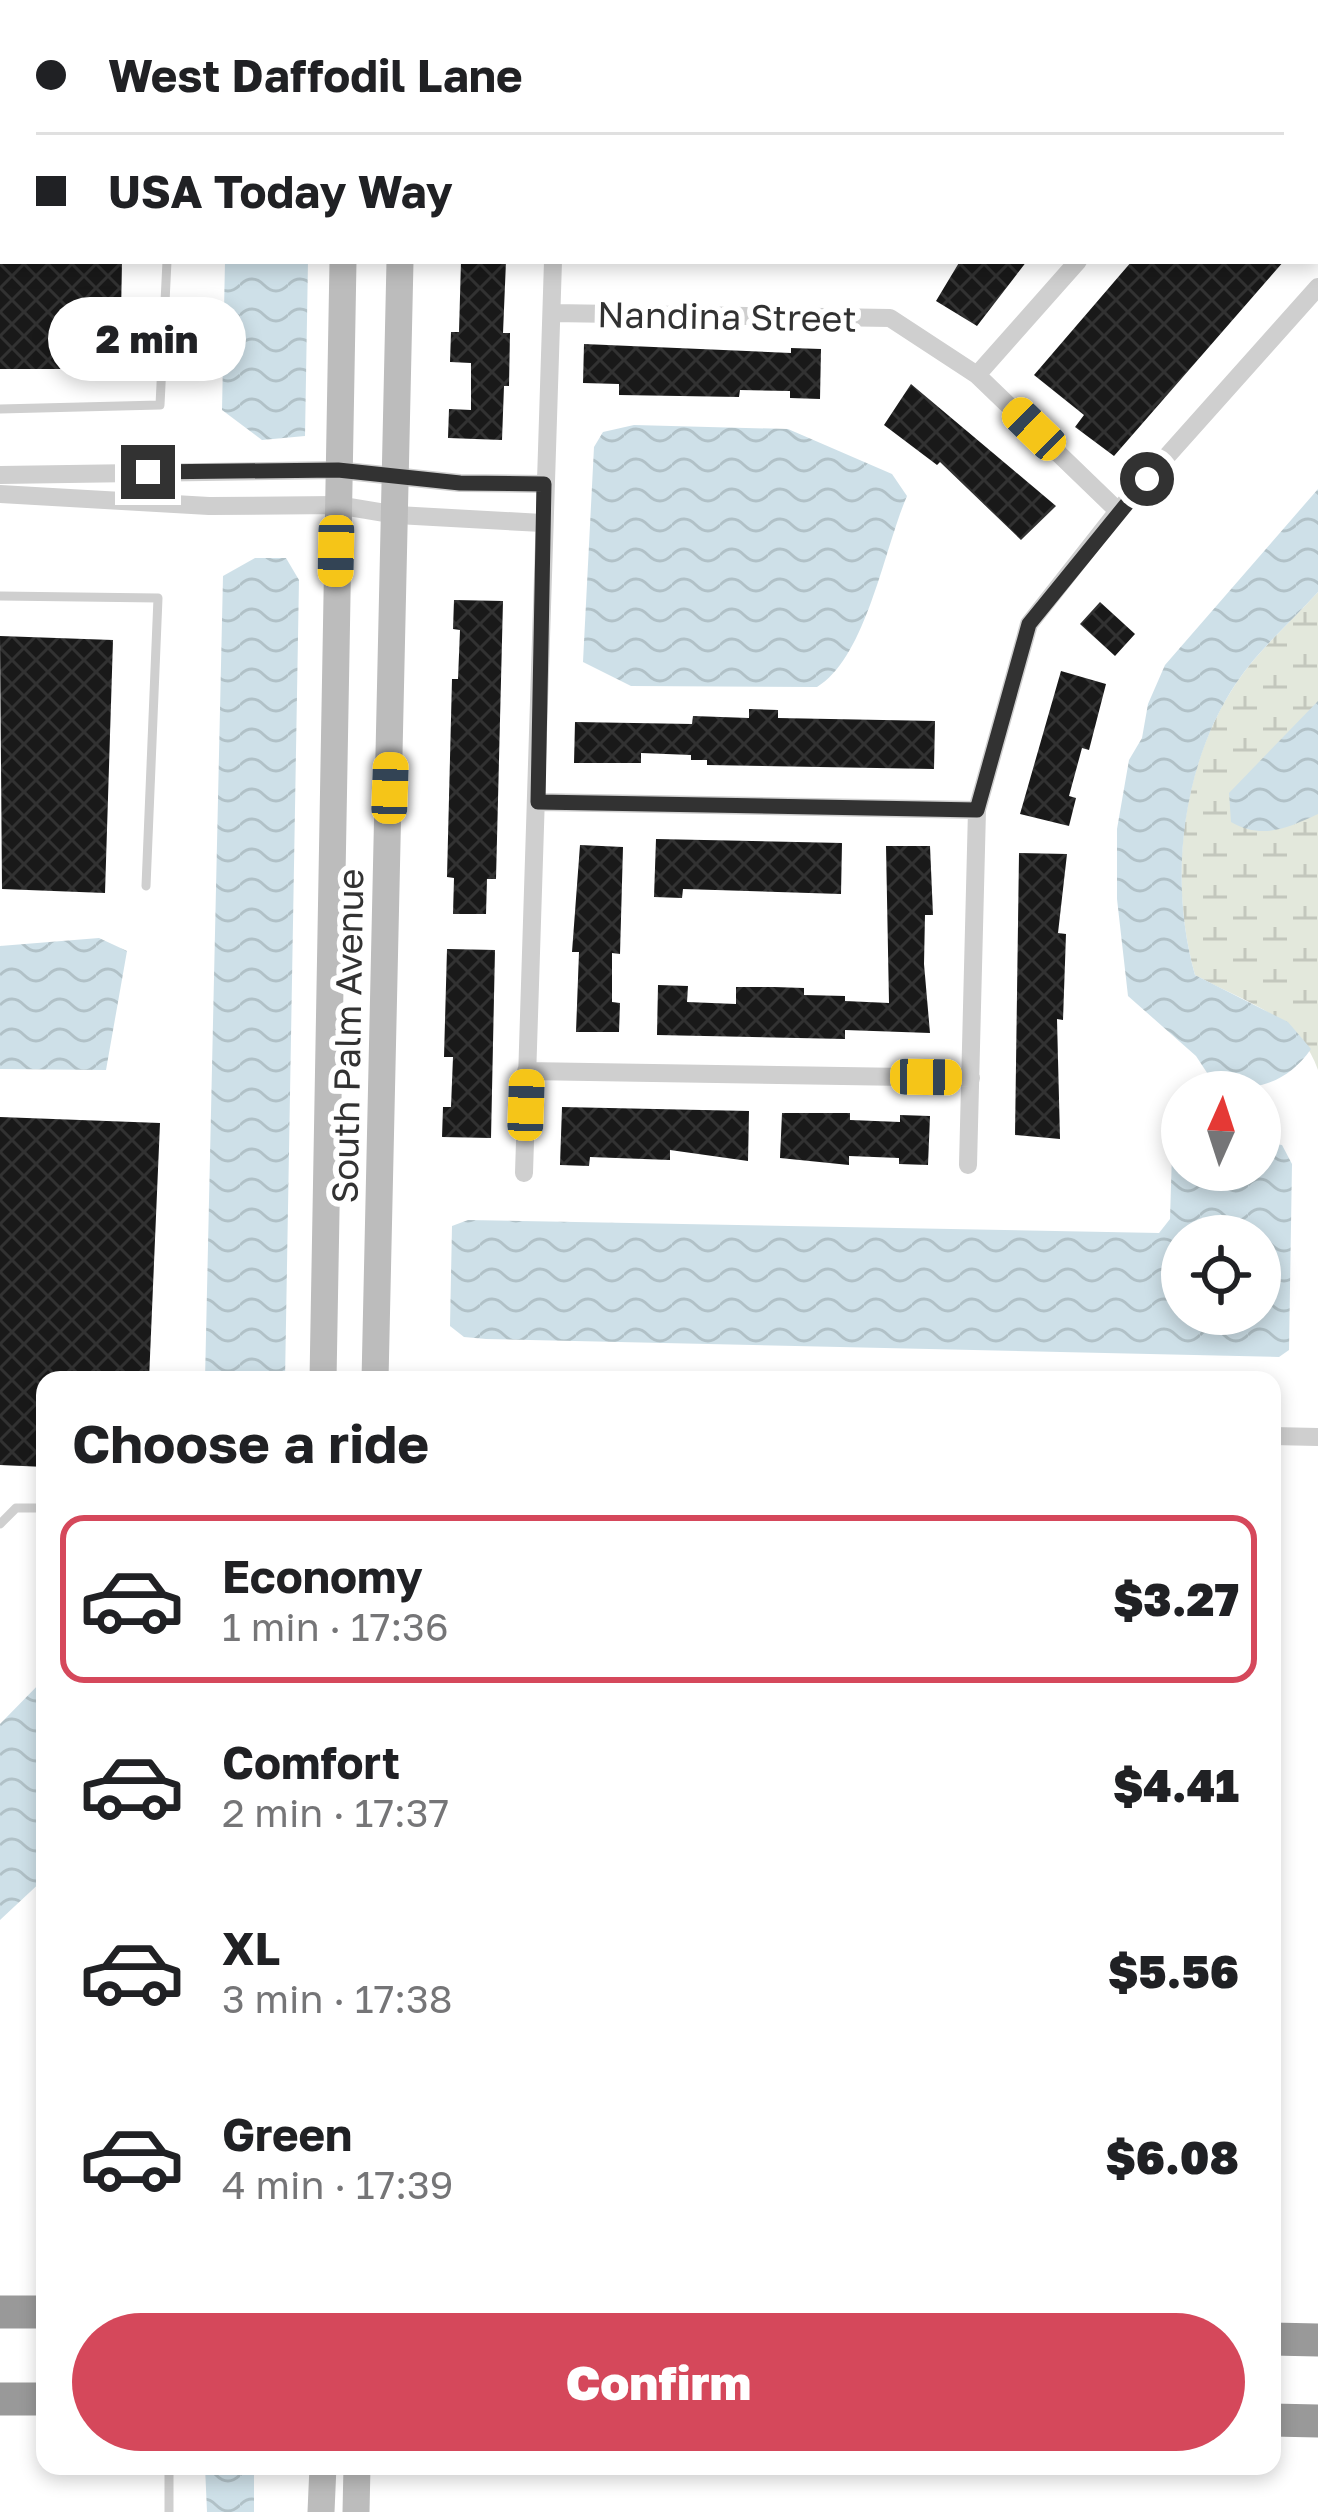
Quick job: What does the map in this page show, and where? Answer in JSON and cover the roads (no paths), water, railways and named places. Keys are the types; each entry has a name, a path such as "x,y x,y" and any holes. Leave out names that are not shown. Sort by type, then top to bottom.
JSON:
{"highway":[{"path":"0,2312 36,2312"},
{"path":"1281,2339 1318,2340"},
{"path":"0,2399 36,2399"},
{"path":"1281,2420 1318,2421"}],"main road":[{"name":"South Palm Avenue","path":"323,1371 343,264"},
{"name":"South Palm Avenue","path":"375,1371 400,264"},
{"path":"321,2512 323,2475"},
{"path":"356,2512 357,2475"}],"street":[{"path":"524,1173 553,264"},
{"path":"977,375 1075,264"},
{"path":"968,1165 977,810 1029,624 1118,512 1318,286"},
{"name":"Nandina Street","path":"552,313 890,318 977,375 1118,512"},
{"path":"0,475 338,470 460,483 544,484"},
{"path":"0,494 209,506 337,505 397,514 542,523"},
{"path":"538,802 977,810"},
{"path":"526,1071 970,1078"},
{"path":"1281,1436 1318,1437"}],"lane":[{"path":"0,409 160,405 167,264"},
{"path":"0,596 158,598 146,886"},
{"path":"0,1524 16,1508 36,1508"},
{"path":"169,2512 170,2475"}],"water":[{"path":"225,264 308,264 305,436 262,440 222,410"},
{"path":"634,425 788,429 892,474 907,496 872,600 848,652 817,687 631,686 583,662 594,447 603,432"},
{"path":"1318,489 1318,592 1255,658 1218,714 1192,785 1182,862 1182,901 1195,975 1288,1022 1311,1049 1281,1077 1281,1071 1206,1071 1196,1056 1128,996 1117,899 1117,829 1129,760 1142,738 1148,704 1165,665"},
{"path":"255,558 286,558 299,580 285,1371 205,1371 223,576"},
{"path":"1318,701 1318,814 1264,831 1231,822 1229,793"},
{"path":"99,938 127,951 106,1070 0,1069 0,946"},
{"path":"1282,1145 1292,1164 1289,1350 1279,1357 486,1339 464,1337 450,1326 452,1226 468,1220 1161,1230 1161,1335 1281,1335 1281,1215 1170,1215 1171,1191 1281,1191"},
{"path":"36,1687 36,1886 0,1920 0,1724"},
{"path":"205,2475 254,2475 254,2512 207,2512"}]}
